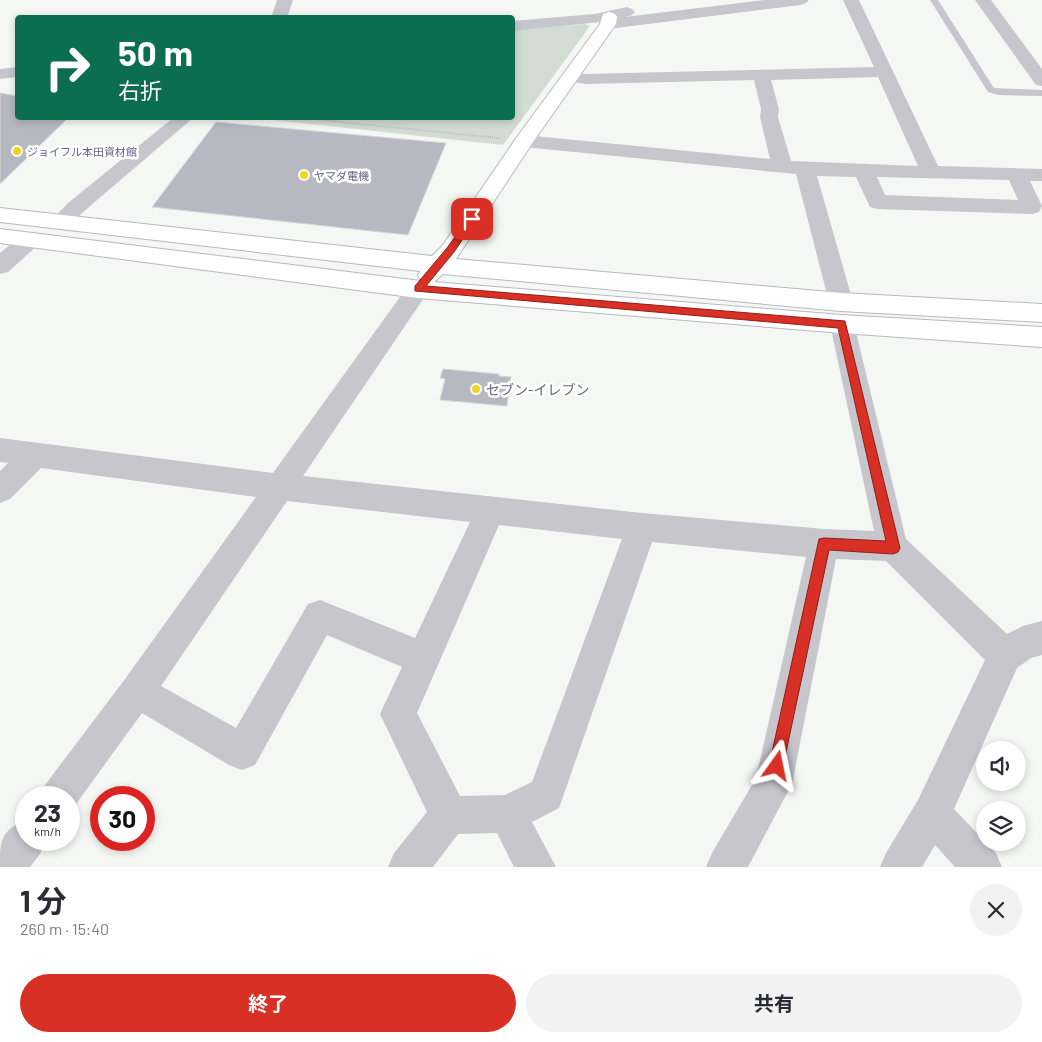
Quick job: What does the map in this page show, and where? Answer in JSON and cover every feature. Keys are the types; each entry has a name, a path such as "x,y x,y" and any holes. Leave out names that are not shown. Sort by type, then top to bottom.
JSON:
{"street":[{"path":"280,15 285,0"},
{"path":"515,26 615,13 801,0"},
{"path":"851,0 931,172"},
{"path":"983,0 1042,81"},
{"path":"67,786 137,691 418,289 451,250 524,141 615,13 659,3"},
{"path":"0,74 15,72"},
{"path":"571,77 586,79 885,72"},
{"path":"761,75 770,108 769,117 782,166"},
{"path":"60,223 75,208 182,120"},
{"path":"524,141 805,169 1042,175"},
{"path":"805,169 842,313 893,548 1005,656"},
{"path":"864,170 877,202 1032,207 1016,174"},
{"path":"0,215 1042,337"},
{"path":"0,236 418,289 842,313 1042,313"},
{"path":"0,266 30,240"},
{"path":"0,450 279,487 642,527 824,544 893,548"},
{"path":"0,490 34,456"},
{"path":"449,815 398,714 491,510"},
{"path":"449,815 507,814 546,795 642,527"},
{"path":"726,867 773,784 824,544"},
{"path":"137,691 242,752 320,616 422,658"},
{"path":"900,867 932,814 1005,656 1023,643 1042,638"},
{"path":"507,814 536,867"},
{"path":"932,814 982,867"},
{"path":"408,867 449,815"},
{"path":"6,867 18,851"}],"lane":[{"path":"934,0 991,90 998,92 1042,93"}],"path":[{"path":"320,120 524,141"}],"shaded area":[{"path":"585,24 590,26 503,145 273,120 515,120 515,30"}],"building":[{"name":"ジョイフル本田資材館","path":"0,93 15,96 15,120 66,120 0,184"},
{"name":"ヤマダ電機","path":"216,122 446,143 408,235 152,207"},
{"name":"セブン-イレブン","path":"443,369 499,374 499,376 511,377 507,406 440,400 445,379 440,378"}],"place":[{"name":"ジョイフル本田資材館","path":"17,151"},
{"name":"ヤマダ電機","path":"304,175"},
{"name":"セブン-イレブン","path":"476,389"}],"route":[{"path":"472,219 451,250 418,289 842,324 893,548 824,544 777,766"}]}
